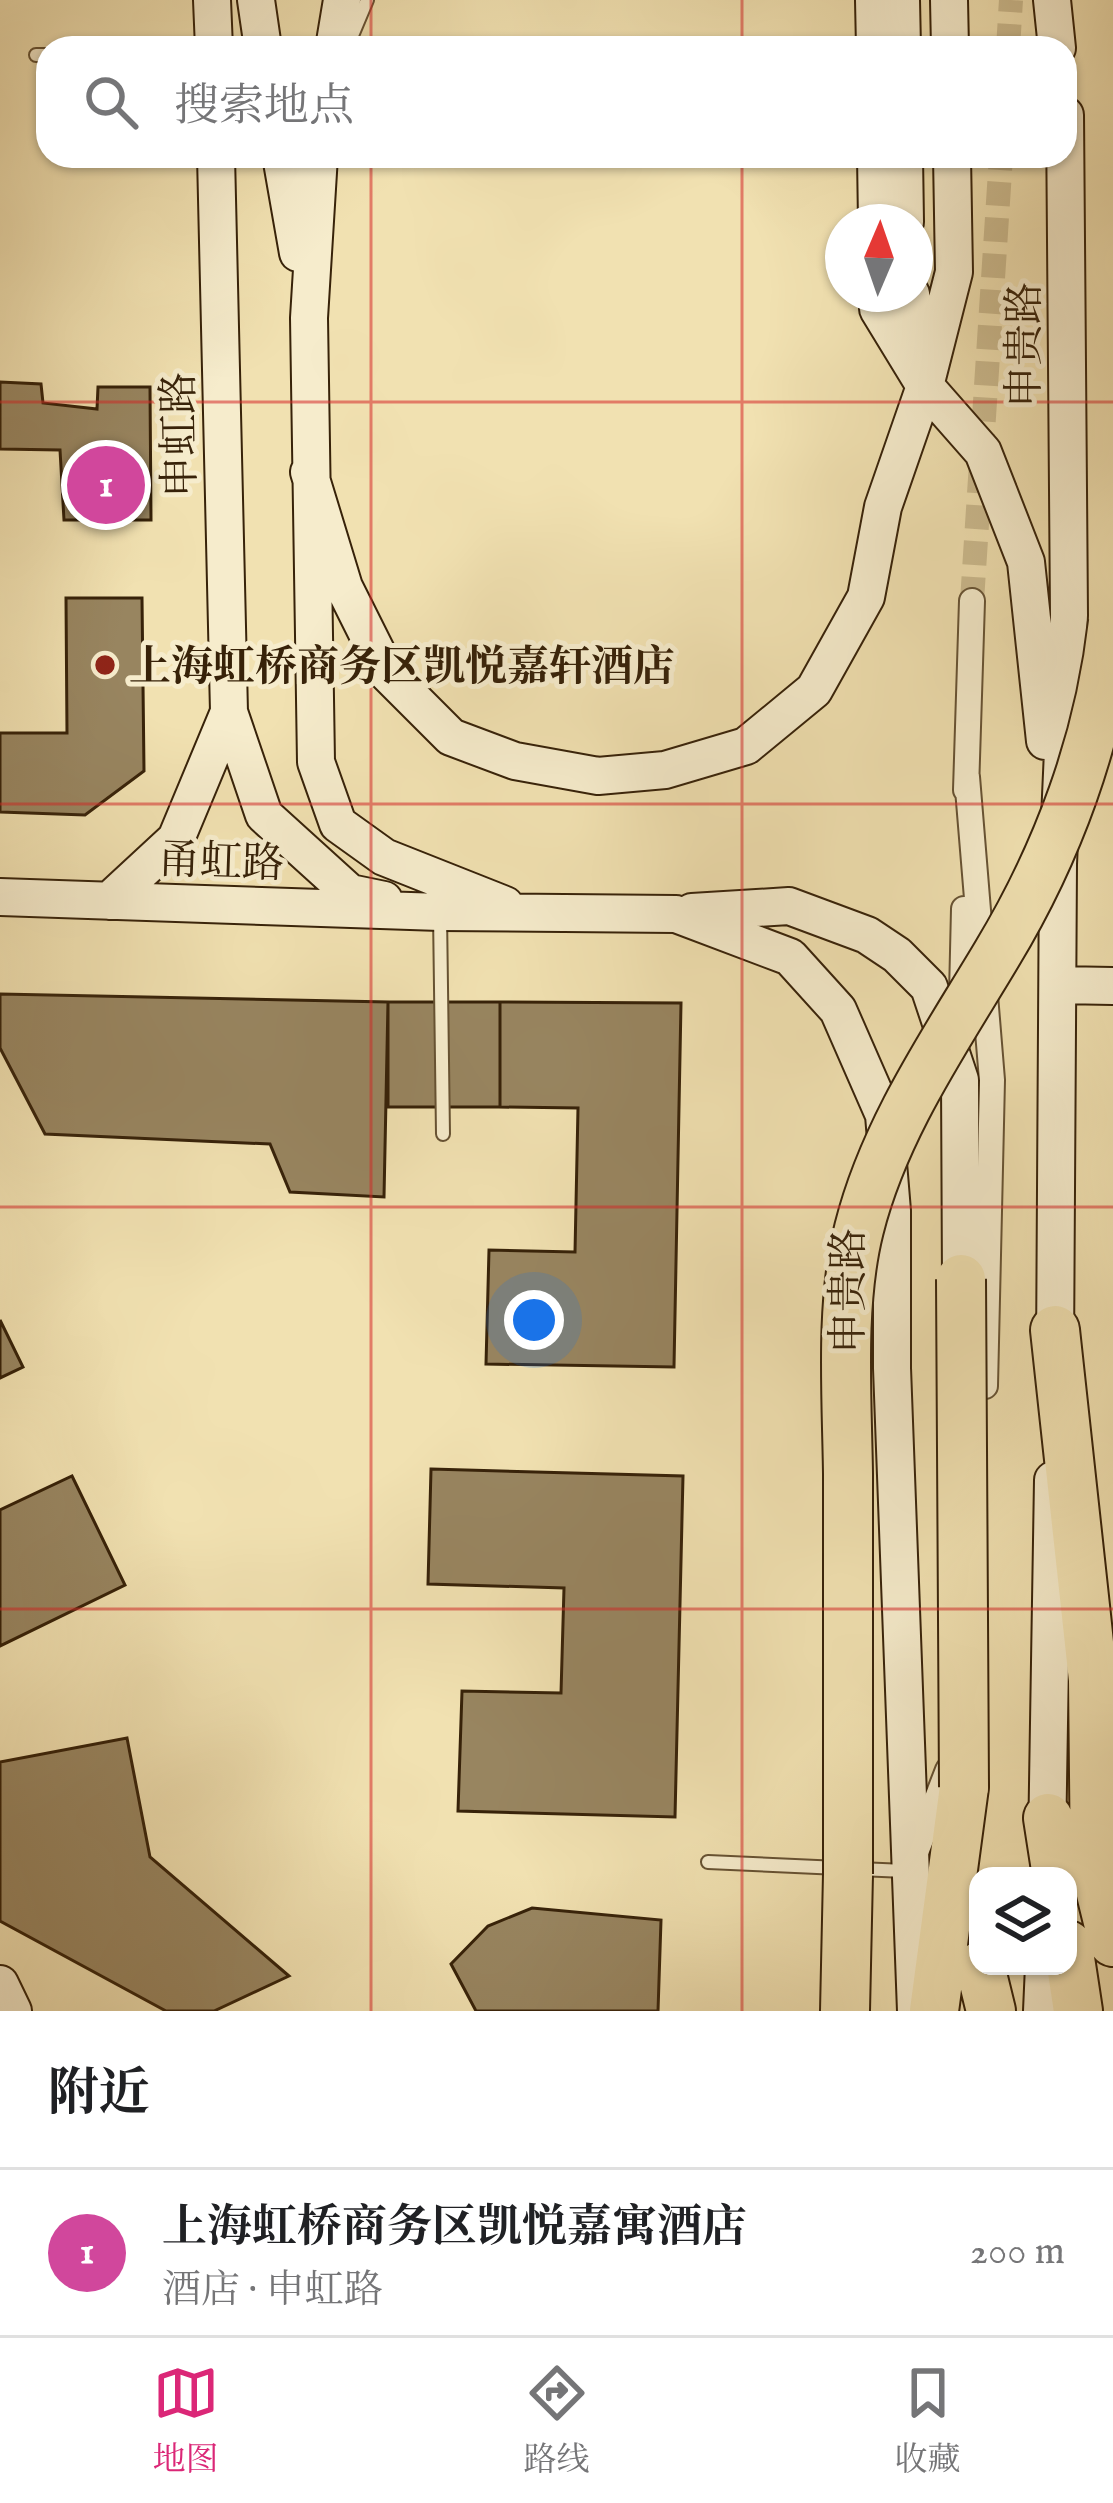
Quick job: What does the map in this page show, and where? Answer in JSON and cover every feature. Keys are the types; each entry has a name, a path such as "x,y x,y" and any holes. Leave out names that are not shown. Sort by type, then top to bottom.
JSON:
{"highway":[{"path":"845,2011 848,1388 851,1276 859,1229 878,1174 922,1079 998,952 1064,822 1084,765 1113,622"},
{"path":"961,1279 964,1787 971,1867"},
{"path":"1055,1330 1093,1680 1095,1869 1113,1942"},
{"path":"934,2011 964,1787"},
{"path":"1048,1818 1056,1867"},
{"path":"982,1975 992,2011"},
{"path":"1072,1975 1078,2011"}],"main road":[{"path":"212,0 214,36"},
{"path":"256,0 261,36"},
{"path":"336,36 341,0"},
{"path":"874,0 874,36"},
{"path":"902,0 902,36"},
{"path":"949,0 950,36"},
{"path":"1052,0 1056,36"},
{"name":"申虹路","path":"216,168 229,712 264,815 350,892 440,912"},
{"path":"283,168 309,318"},
{"path":"318,168 309,318 316,762 338,824 384,857 525,913"},
{"path":"876,168 877,204"},
{"path":"904,168 905,204"},
{"name":"申贵路","path":"952,168 953,272 925,386 983,452 1026,562 1058,864"},
{"name":"申贵路","path":"1046,1867 1058,864 1069,615 1065,168"},
{"path":"880,312 925,386"},
{"path":"309,472 344,587 387,673 452,737 515,761 598,776 665,770 746,746 814,690 866,597 883,507 925,386 914,312"},
{"name":"申虹路","path":"109,901 176,839 229,712"},
{"name":"甬虹路","path":"0,897 440,912"},
{"path":"676,914 789,906 867,935 898,956 928,987 960,1080 961,1279"},
{"name":"申贵路","path":"440,912 676,914 790,957 838,1010 884,1115 892,1211 892,1368 916,2011"},
{"path":"1058,985 1113,986"},
{"path":"1042,2011 1044,1975"},
{"path":"0,1984 13,2011"}],"street":[{"path":"960,1080 972,601"},
{"path":"908,1871 974,1700 979,1645 992,1080 967,777"}],"lane":[{"path":"351,36 367,0"},
{"path":"440,912 443,1134"},
{"path":"708,1862 908,1871"}],"building":[{"path":"0,382 41,384 43,403 97,409 98,387 150,387 151,520 64,520 60,450 0,449"},
{"name":"上海虹桥商务区凯悦嘉轩酒店","path":"66,598 142,598 144,771 85,815 0,812 0,733 67,733"},
{"path":"0,994 388,1002 384,1197 290,1192 270,1144 45,1134 0,1048"},
{"path":"388,1002 500,1002 500,1107 388,1107"},
{"path":"500,1002 681,1003 674,1367 486,1364 489,1250 575,1252 578,1108 500,1107"},
{"path":"0,1320 23,1367 0,1378"},
{"path":"431,1469 683,1476 675,1817 458,1811 462,1691 561,1693 564,1588 428,1584"},
{"path":"72,1476 125,1585 0,1646 0,1510"},
{"path":"127,1738 150,1857 289,1976 214,2011 166,2011 0,1921 0,1762"},
{"path":"532,1908 661,1920 658,2011 476,2011 451,1964 488,1926"}],"tunnel":[{"path":"1009,36 1011,0"},
{"path":"972,601 1000,168"}],"place":[{"name":"上海虹桥商务区凯悦嘉寓酒店","path":"106,485"},
{"name":"上海虹桥商务区凯悦嘉轩酒店","path":"105,665"}]}
